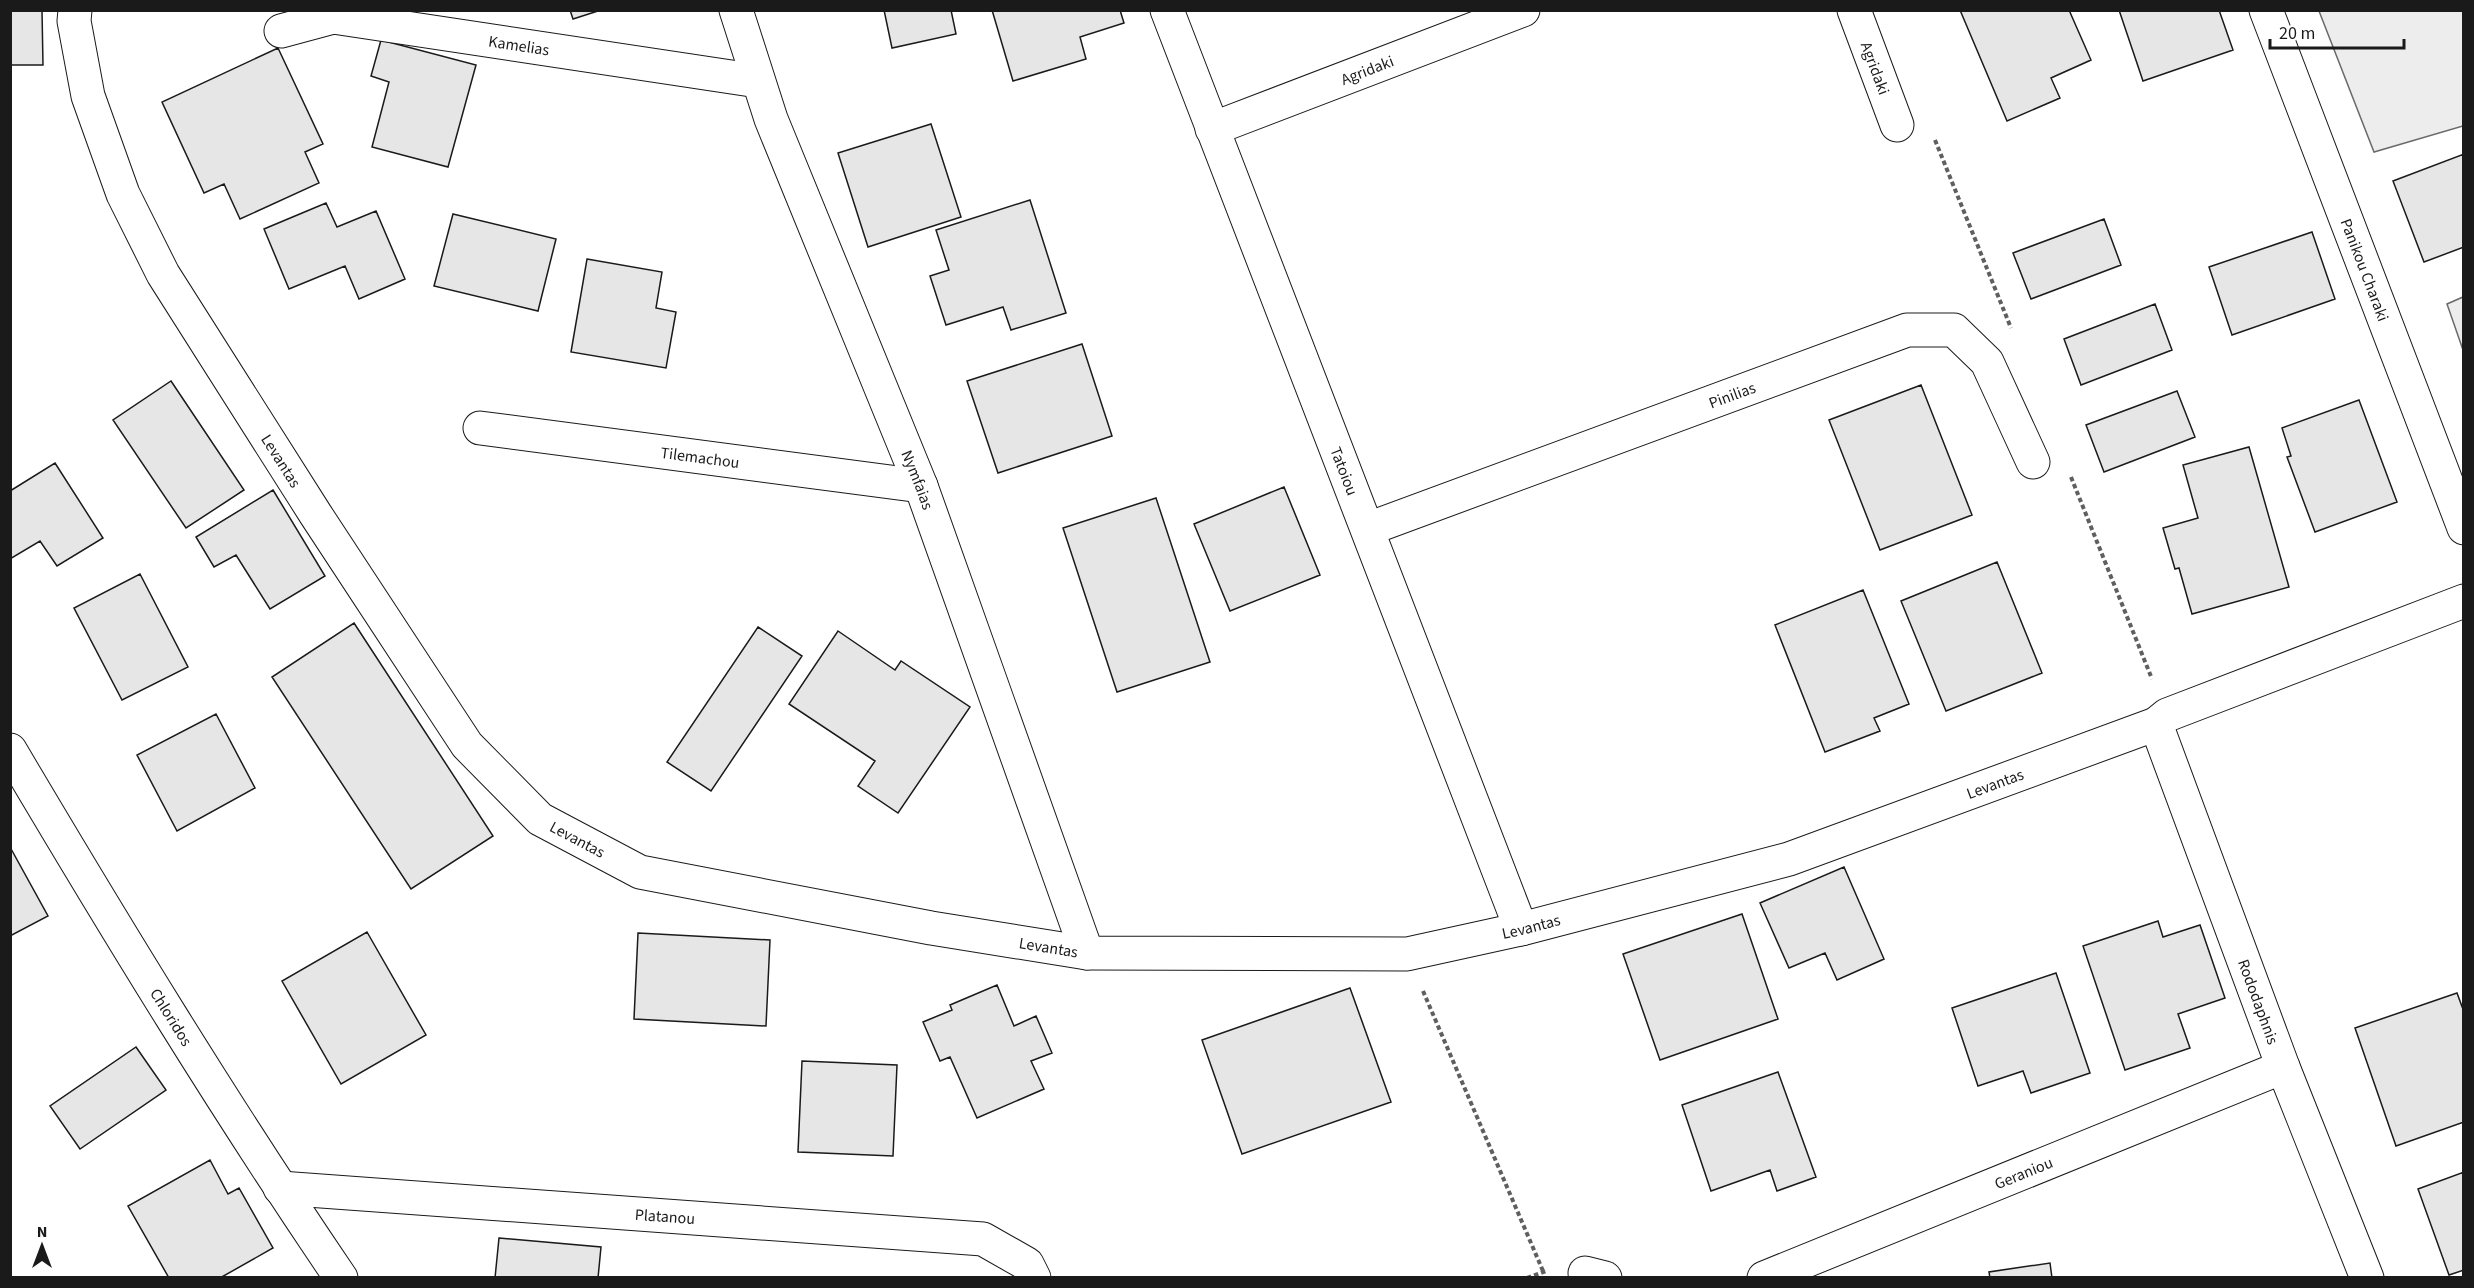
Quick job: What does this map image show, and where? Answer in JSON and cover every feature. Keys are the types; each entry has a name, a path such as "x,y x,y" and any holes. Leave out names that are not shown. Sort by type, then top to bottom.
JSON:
{"street":[{"name":"Levantas","path":"75,10 74,21 88,96 123,194 163,274 467,745 540,819 640,872 931,928 1088,953 1407,954 1521,929 1789,859 2156,724 2166,715 2463,601"},
{"name":"Nymfaias","path":"736,10 771,118 921,486 1088,953"},
{"name":"Tatoiou","path":"1167,10 1521,929"},
{"name":"Agridaki","path":"1212,129 1523,10"},
{"name":"Agridaki","path":"1854,10 1897,125"},
{"name":"Panikou Charaki","path":"2266,10 2463,528"},
{"name":"Kamelias","path":"281,31 333,17 758,81"},
{"name":"Pinilias","path":"1368,529 1907,330 1954,330 1987,362 2033,462"},
{"name":"Tilemachou","path":"480,428 921,486"},
{"name":"Rododaphnis","path":"2156,724 2283,1067 2367,1278"},
{"name":"Chloridos","path":"10,750 83,873 280,1188 341,1278"},
{"name":"Geraniou","path":"1764,1278 2283,1067"},
{"name":"Platanou","path":"280,1188 983,1239 1027,1264 1034,1278"}],"path":[{"path":"1407,954 1543,1271"}],"shaded area":[{"path":"2319,11 2463,11 2463,126 2374,152"},
{"path":"2463,297 2463,350 2447,304"}],"building":[{"path":"10,10 42,10 43,65 10,65"},
{"path":"570,10 601,10 573,19"},
{"path":"884,10 951,10 956,34 892,48"},
{"path":"992,10 1120,10 1124,23 1080,37 1086,59 1013,81"},
{"path":"1960,10 2069,10 2091,60 2051,78 2060,98 2007,121"},
{"path":"2119,10 2219,10 2233,50 2143,81"},
{"path":"381,40 476,65 448,167 372,147 389,82 371,76"},
{"path":"278,48 323,144 305,152 319,183 240,219 224,184 204,193 162,102"},
{"path":"931,124 961,217 868,247 838,153"},
{"path":"2464,154 2464,247 2424,262 2393,181"},
{"path":"1030,200 1066,313 1011,330 1003,307 946,325 930,276 949,270 936,230"},
{"path":"326,203 337,227 376,211 405,279 359,299 345,266 289,289 264,229"},
{"path":"453,214 556,239 538,311 434,286"},
{"path":"2104,219 2121,265 2031,299 2013,253"},
{"path":"2312,232 2335,299 2232,335 2209,267"},
{"path":"587,259 662,272 656,308 676,312 666,368 571,352"},
{"path":"2155,304 2172,350 2081,385 2064,339"},
{"path":"1082,344 1112,436 998,473 967,381"},
{"path":"171,381 244,490 186,528 113,420"},
{"path":"1921,385 1972,515 1880,550 1829,420"},
{"path":"2177,391 2195,437 2104,472 2086,425"},
{"path":"2359,400 2397,502 2315,532 2287,457 2291,456 2282,428"},
{"path":"2249,447 2289,587 2192,614 2179,568 2175,569 2163,528 2198,518 2183,465"},
{"path":"55,463 103,538 57,566 40,541 10,559 10,491"},
{"path":"1284,487 1320,575 1230,611 1194,524"},
{"path":"273,490 325,576 270,609 236,555 214,567 196,537"},
{"path":"1156,498 1210,662 1117,692 1063,528"},
{"path":"1997,562 2042,673 1946,711 1901,601"},
{"path":"140,574 188,667 122,700 74,608"},
{"path":"1863,590 1909,704 1874,718 1880,731 1825,752 1775,625"},
{"path":"354,623 493,836 411,889 272,677"},
{"path":"758,627 802,656 711,791 667,762"},
{"path":"838,631 895,670 901,661 970,707 898,813 858,786 875,761 789,704"},
{"path":"216,714 255,788 177,831 137,755"},
{"path":"10,847 48,916 10,936"},
{"path":"1844,867 1884,959 1837,980 1825,953 1789,968 1760,903"},
{"path":"1742,914 1778,1019 1660,1060 1623,954"},
{"path":"2158,921 2163,937 2200,925 2225,998 2178,1014 2190,1048 2125,1070 2083,946"},
{"path":"367,932 426,1035 341,1084 282,981"},
{"path":"638,933 770,940 766,1026 634,1019"},
{"path":"2056,973 2090,1073 2031,1093 2023,1071 1978,1086 1952,1008"},
{"path":"997,985 1014,1026 1036,1016 1052,1053 1031,1061 1044,1089 977,1118 950,1057 940,1061 923,1022 952,1010 950,1005"},
{"path":"1350,988 1391,1102 1242,1154 1202,1040"},
{"path":"2457,993 2464,1012 2464,1122 2396,1146 2355,1028"},
{"path":"136,1047 166,1090 80,1149 50,1106"},
{"path":"802,1061 897,1065 893,1156 798,1152"},
{"path":"1778,1072 1816,1177 1777,1191 1770,1170 1711,1191 1682,1105"},
{"path":"210,1160 228,1194 239,1188 273,1248 220,1278 169,1278 128,1206"},
{"path":"2464,1172 2464,1270 2449,1275 2418,1189"},
{"path":"499,1238 601,1247 598,1278 495,1278"},
{"path":"2050,1263 2052,1278 1990,1278 1989,1272"}]}
